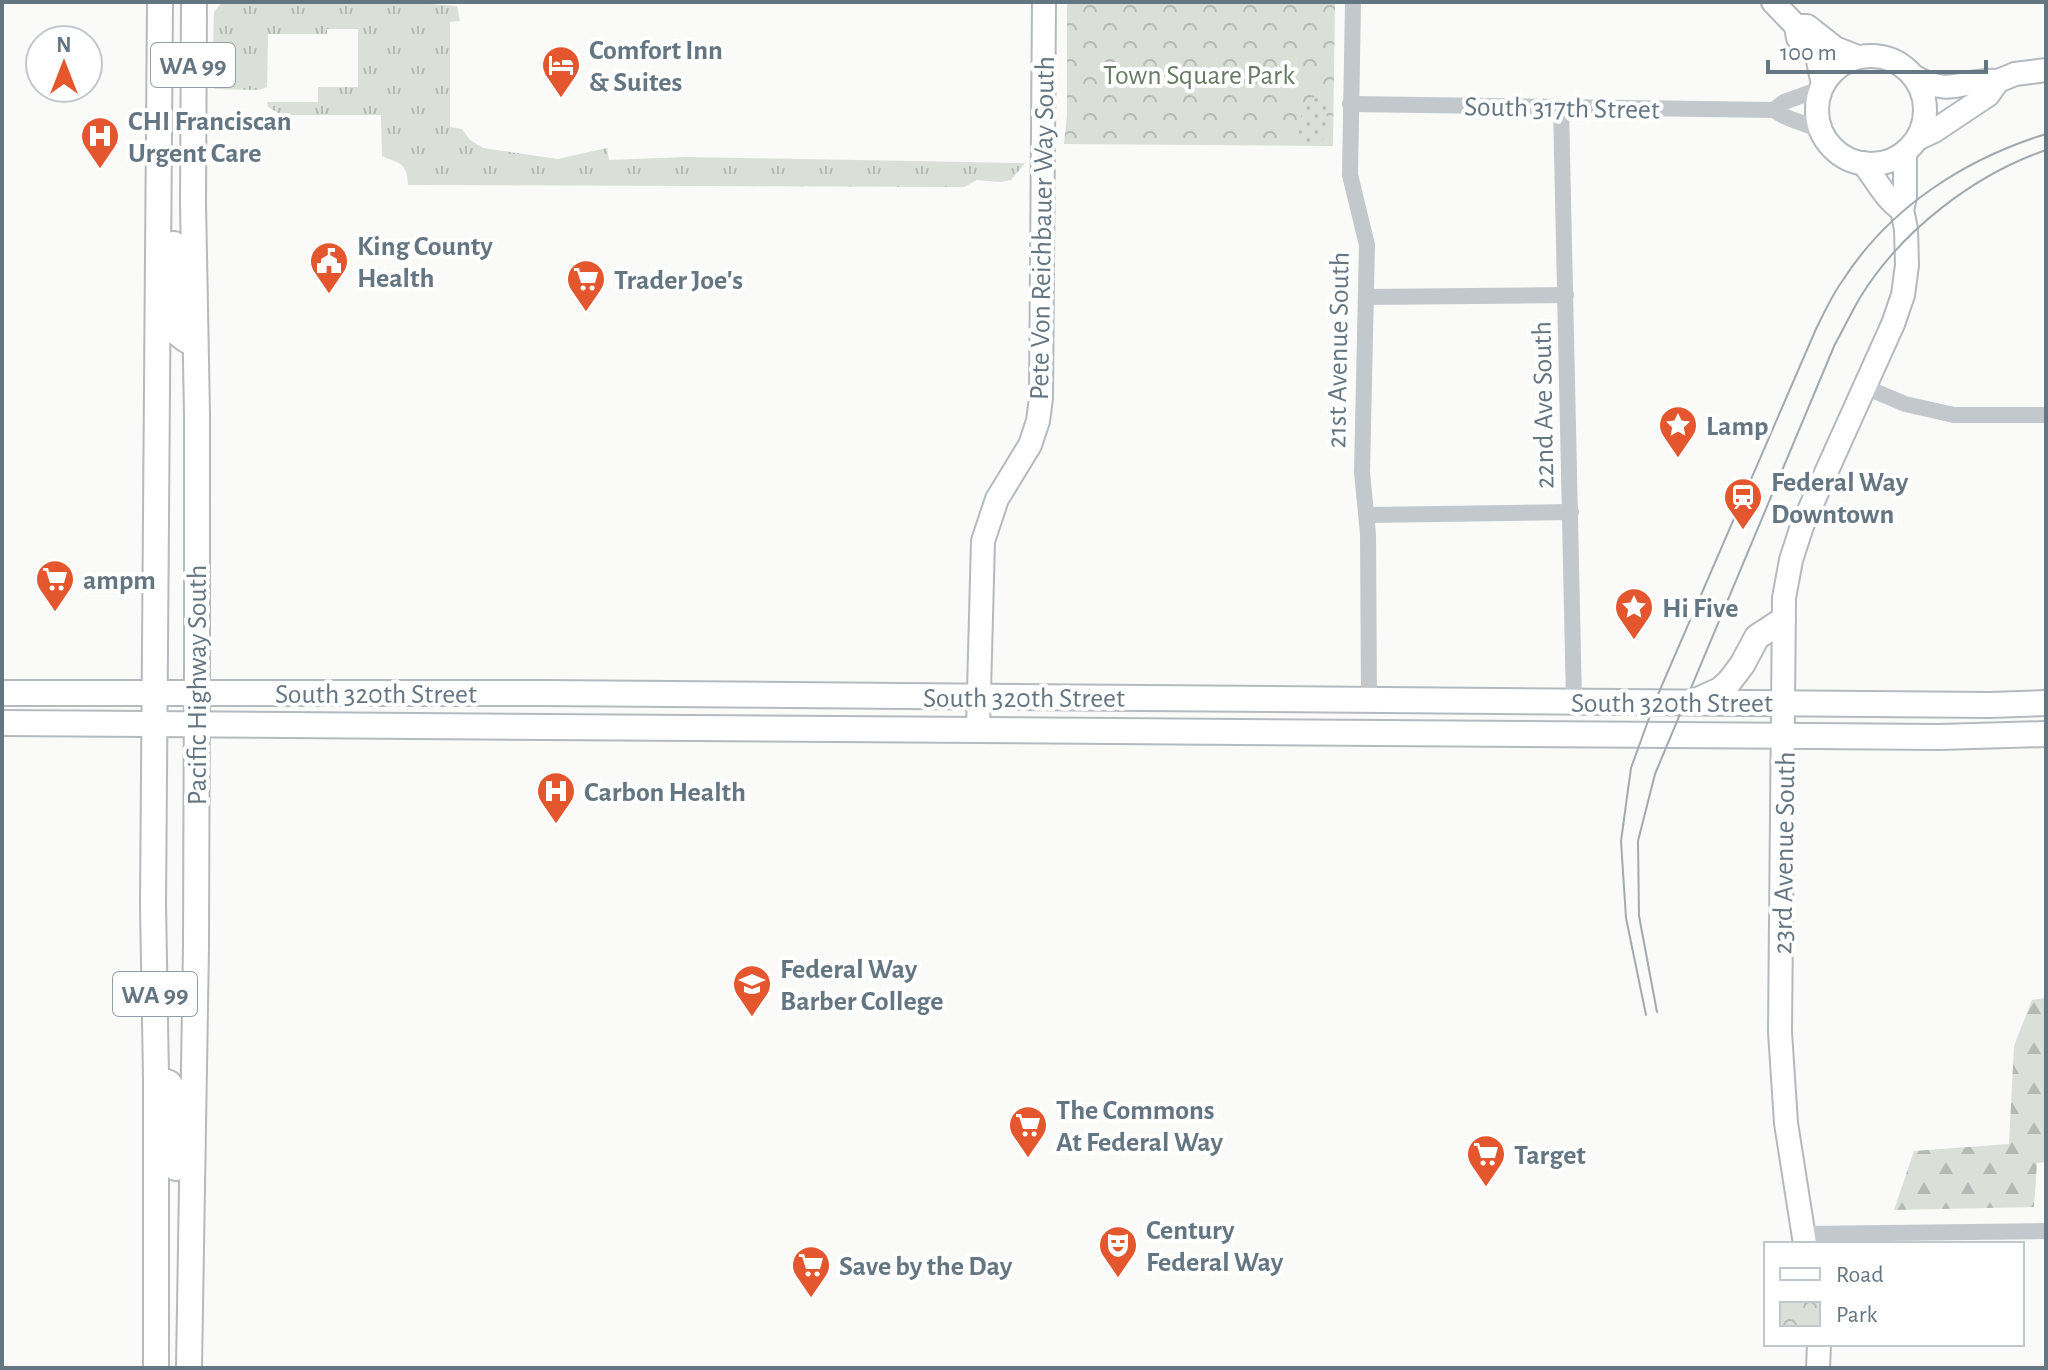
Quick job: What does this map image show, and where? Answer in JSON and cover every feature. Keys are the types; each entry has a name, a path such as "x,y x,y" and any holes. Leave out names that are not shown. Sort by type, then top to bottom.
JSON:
{"main road":[{"name":"Pacific Highway South","path":"156,1368 153,904 160,2"},
{"name":"Pacific Highway South","path":"189,1368 196,946 194,2"},
{"path":"160,159 173,228 177,333 186,340 195,340"},
{"path":"1692,703 1720,690 1729,682 1757,637 1783,620"},
{"name":"South 320th Street","path":"2,693 2046,703"},
{"path":"611,726 611,718 618,710 686,711 729,695"},
{"path":"1231,730 1267,717 1357,717 1366,710 1369,700"},
{"path":"1388,731 1394,718 1399,715 1494,715 1539,702"},
{"name":"South 320th Street","path":"2,723 1993,737 2046,734"},
{"path":"156,1078 169,1083 173,1089 178,1253 189,1288"}],"street":[{"name":"Pete Von Reichbauer Way South","path":"978,729 983,541 997,499 1030,445 1041,398 1044,2"},
{"name":"21st Avenue South","path":"1353,2 1350,175 1367,245 1362,472 1367,515 1369,700"},
{"path":"1773,2 1796,26 1798,38 1817,56 1822,86 1816,114 1826,141 1842,156 1863,163 1878,164 1892,160 1988,95 1998,81"},
{"path":"1796,26 1807,26 1835,48 1858,57"},
{"path":"1822,86 1835,68 1858,57 1879,56 1899,63 1928,84 1946,88 2046,70"},
{"path":"1863,163 1891,203 1902,210 1911,145 1925,114 1925,101 1915,77"},
{"name":"South 317th Street","path":"1774,110 1784,102 1822,86"},
{"name":"South 317th Street","path":"1350,104 1774,110 1783,117 1809,124 1821,131"},
{"name":"22nd Ave South","path":"1561,107 1574,702"},
{"name":"23rd Avenue South","path":"1804,1239 1786,1123 1780,1046 1783,620 1787,578 1796,541 1903,295 1908,251 1902,210"},
{"path":"1366,297 1566,295"},
{"path":"1865,387 1905,404 1946,413 1974,416 2046,415"},
{"path":"1367,515 1571,512"},
{"path":"1804,1239 2046,1231"},
{"path":"1818,1368 1819,1346"}],"green space":[{"path":"222,2 401,2 457,6 460,21 450,22 450,127 462,129 470,140 483,148 558,159 607,148 609,160 686,157 1025,163 1011,180 977,180 964,187 408,185 402,165 382,156 381,115 282,115 268,107 267,102 318,102 318,87 358,87 358,29 327,29 327,34 268,34 267,87 259,90 216,89 212,87 214,12"},
{"name":"Town Square Park","path":"1067,2 1335,2 1333,146 1064,144"},
{"path":"1321,94 1328,101 1324,138 1319,143 1310,144 1300,138 1300,119 1310,100"},
{"path":"2046,998 2046,1162 2037,1163 2034,1207 1894,1210 1914,1151 2009,1144 2014,1046 2032,1000"}],"tram line":[{"path":"1646,1015 1626,918 1621,841 1631,768 1656,699 1816,329 1835,292 1862,254 1907,208 1932,189 1987,157 2046,134"},
{"path":"1657,1012 1639,916 1638,841 1655,774 1835,344 1878,272 1919,227 1992,174 2046,150"}],"place":[{"name":"Comfort Inn & Suites","path":"561,99"},
{"name":"CHI Franciscan Urgent Care","path":"100,170"},
{"name":"King County Health","path":"329,295"},
{"name":"Trader Joe's","path":"586,313"},
{"name":"Lamp","path":"1678,459"},
{"name":"Federal Way Downtown","path":"1743,531"},
{"name":"ampm","path":"55,613"},
{"name":"Hi Five","path":"1634,641"},
{"name":"Carbon Health","path":"556,825"},
{"name":"Federal Way Barber College","path":"752,1018"},
{"name":"The Commons At Federal Way","path":"1028,1159"},
{"name":"Target","path":"1486,1188"},
{"name":"Century Federal Way","path":"1118,1279"},
{"name":"Save by the Day","path":"811,1299"}]}
